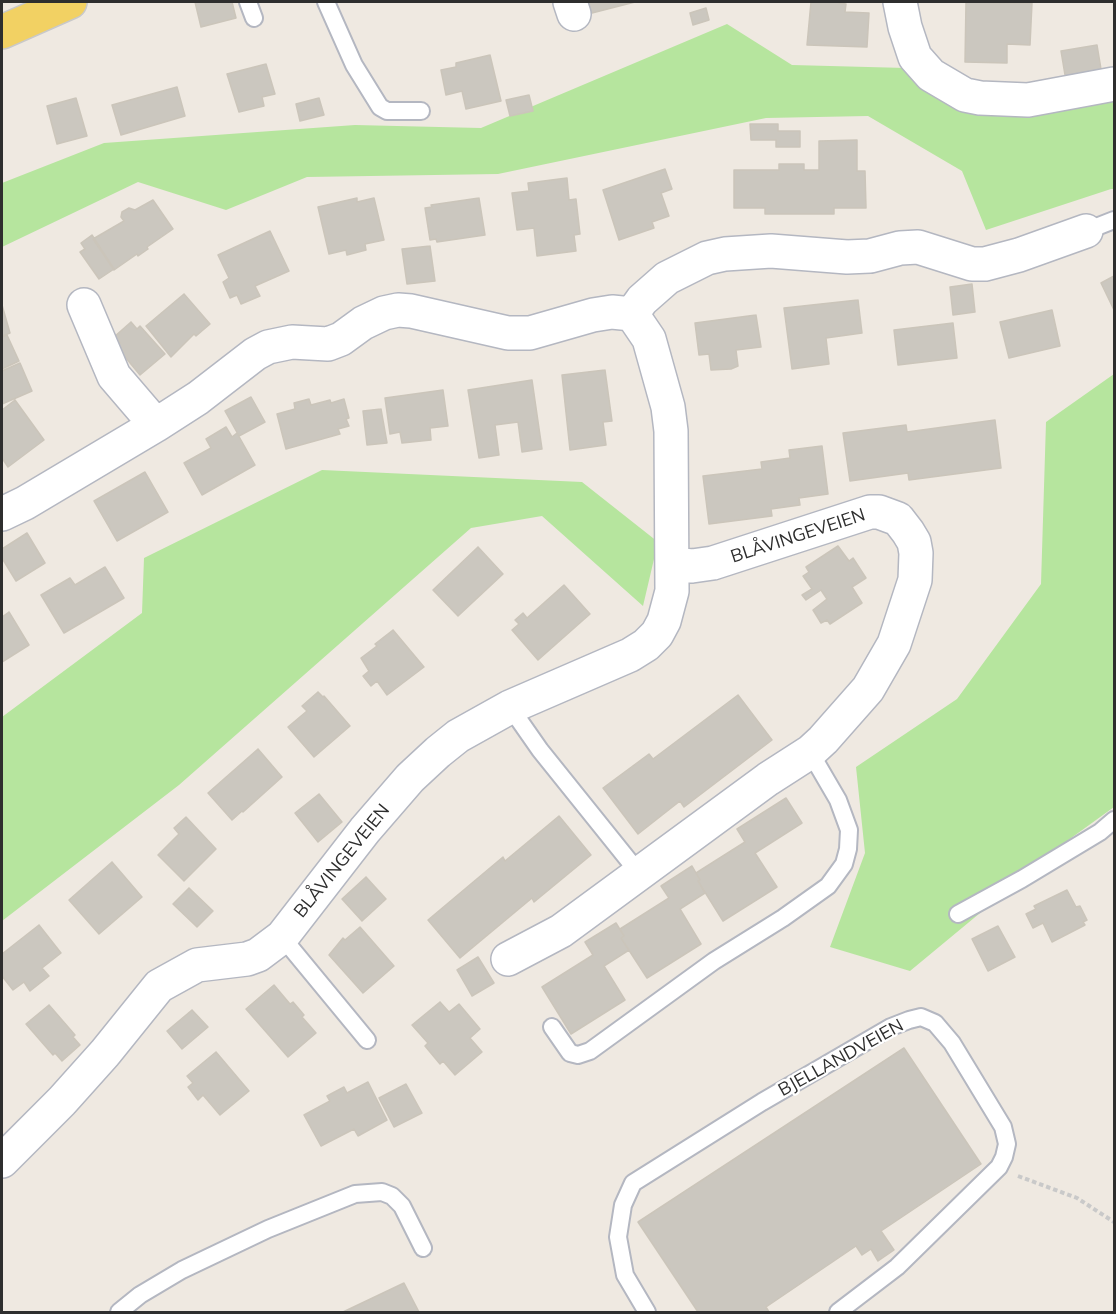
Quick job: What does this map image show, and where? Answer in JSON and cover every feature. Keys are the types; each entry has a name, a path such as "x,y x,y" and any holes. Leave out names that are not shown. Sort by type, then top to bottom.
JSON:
{"main road":[{"path":"2,32 70,2"}],"street":[{"path":"900,2 915,57 931,75 965,95 980,98 1028,100 1114,84"},
{"path":"2,514 25,503 156,425 198,398 255,354 268,347 292,342 328,344 341,339 363,323 384,312 411,311 508,333 530,333 592,315 612,312 632,314 642,300 667,278 707,258 725,254 771,251 847,257 870,256 900,248 918,247 972,264 985,264 1019,255 1100,225"},
{"path":"84,305 114,376 139,408 156,425"},
{"name":"BLÅVINGEVEIEN","path":"2,1161 62,1101 105,1053 159,986 197,965 246,959 258,955 282,937 365,830 410,778 458,736 510,707 630,655 646,645 657,634 664,621 672,591 671,431 668,407 649,339 632,314"},
{"name":"BLÅVINGEVEIEN","path":"508,958 561,931 638,872 768,779 810,752 823,740 868,688 894,644 915,580 916,553 914,542 898,519 889,514 870,512 713,563 692,566 673,564"}],"lane":[{"path":"326,2 354,65 375,102 387,111 421,111"},
{"path":"510,707 540,750 638,872"},
{"path":"552,1027 570,1053 579,1054 590,1051 714,961 783,918 828,886 844,864 849,830 838,800 810,752"},
{"path":"958,914 1032,873 1100,832 1114,820"},
{"path":"282,937 367,1040"},
{"name":"BJELLANDVEIEN","path":"647,1312 625,1275 618,1237 623,1205 633,1183 762,1102 891,1027 921,1017 935,1023 952,1043 1003,1127 1007,1144 999,1167"},
{"path":"838,1312 897,1267 999,1167"},
{"path":"119,1312 140,1295 182,1270 268,1229 355,1194 382,1192 392,1196 402,1206 423,1248"}],"path":[{"path":"999,1167 1034,1184 1077,1198 1114,1222"}],"green space":[{"path":"727,24 792,65 906,68 972,114 1114,96 1114,189 986,230 962,171 868,116 766,118 498,174 307,177 226,210 138,182 2,247 2,183 104,143 355,125 481,128"},
{"path":"1114,374 1114,807 1067,841 910,971 830,947 865,853 856,767 957,699 1041,584 1046,422"},
{"path":"322,470 582,482 658,542 643,606 542,516 471,528 179,785 2,921 2,717 142,613 144,558"}],"building":[{"path":"195,2 232,2 236,18 201,27"},
{"path":"582,2 635,2 592,13 590,8 584,9"},
{"path":"811,2 838,2 846,4 845,12 869,13 867,47 807,45"},
{"path":"966,2 1032,3 1030,45 1007,44 1007,63 965,62"},
{"path":"706,8 709,20 693,25 690,13"},
{"path":"1097,45 1102,75 1066,81 1061,51"},
{"path":"490,55 501,101 466,109 462,91 446,95 441,70 456,67 456,63"},
{"path":"266,64 275,94 262,97 264,106 239,112 227,74"},
{"path":"177,87 185,116 121,135 112,105"},
{"path":"529,95 533,111 510,116 506,100"},
{"path":"76,98 87,136 57,144 47,106"},
{"path":"319,98 324,115 300,121 296,104"},
{"path":"750,124 778,124 778,131 800,131 800,147 776,147 776,140 751,140"},
{"path":"857,140 857,171 865,171 866,208 834,208 834,214 765,214 765,208 734,208 734,170 779,170 779,164 804,164 804,170 819,170 819,141"},
{"path":"665,169 672,189 661,193 669,216 652,222 654,228 619,240 603,190"},
{"path":"567,178 569,200 576,199 580,234 574,235 576,251 537,256 534,228 517,230 512,193 529,191 528,183"},
{"path":"357,198 357,202 374,198 384,240 365,244 366,250 347,255 346,250 329,254 318,207"},
{"path":"479,198 485,235 437,242 436,239 430,240 425,208 432,207 431,205"},
{"path":"153,200 173,229 138,256 137,254 114,270 93,239 124,221 121,217 122,212 129,208 135,210"},
{"path":"270,231 289,271 255,286 260,296 241,304 237,295 230,298 223,282 229,278 218,255"},
{"path":"92,235 114,269 99,279 80,252 85,249 81,243"},
{"path":"430,246 435,281 407,284 402,249"},
{"path":"1114,276 1114,310 1101,283"},
{"path":"972,284 975,312 953,315 950,287"},
{"path":"184,294 210,324 196,336 194,334 171,357 146,326"},
{"path":"858,300 862,333 826,338 829,364 792,369 784,308"},
{"path":"2,305 10,333 2,336"},
{"path":"1052,310 1060,346 1009,358 1000,322"},
{"path":"756,315 761,347 736,350 738,366 731,369 711,370 709,354 699,355 695,323"},
{"path":"131,322 137,329 140,326 165,354 140,375 116,346 120,343 114,337"},
{"path":"953,323 957,358 898,365 894,330"},
{"path":"7,335 19,361 2,369 2,337"},
{"path":"20,363 32,391 2,404 2,371"},
{"path":"605,370 612,421 603,422 606,445 570,450 562,375"},
{"path":"532,380 542,449 522,452 518,422 495,425 499,455 479,458 468,390"},
{"path":"443,390 448,426 430,428 431,440 402,443 400,432 390,434 385,398"},
{"path":"251,397 265,422 239,436 225,411"},
{"path":"309,399 311,405 344,399 349,426 338,429 340,434 286,449 277,414 295,409 294,403"},
{"path":"15,400 44,440 8,467 2,458 2,410"},
{"path":"381,409 387,443 367,445 363,411"},
{"path":"995,420 1001,468 909,480 908,473 850,481 843,433 906,425 907,432"},
{"path":"226,427 232,437 237,433 255,465 202,495 184,463 211,448 206,439"},
{"path":"822,446 828,494 799,498 800,505 771,509 772,516 709,524 703,476 762,469 761,462 790,458 789,450"},
{"path":"145,472 168,512 117,541 94,501"},
{"path":"27,533 45,563 16,581 2,558 2,549"},
{"path":"838,546 849,561 853,558 866,578 852,587 862,603 830,624 827,620 821,623 813,610 827,599 821,590 806,600 802,595 812,589 803,576 809,572 806,567"},
{"path":"478,547 503,574 458,616 433,590"},
{"path":"105,567 124,598 64,633 41,595 70,578 75,585"},
{"path":"564,585 590,614 538,660 512,630 519,624 515,620 523,613 527,618"},
{"path":"9,612 29,645 2,662 2,617"},
{"path":"393,630 424,667 387,695 377,681 371,686 363,676 369,671 361,658"},
{"path":"318,692 350,726 314,757 288,727 307,711 302,706"},
{"path":"738,695 772,740 684,807 680,801 638,834 603,788 649,754 653,759"},
{"path":"258,749 282,777 232,820 208,793"},
{"path":"319,794 342,822 318,842 295,813"},
{"path":"786,798 802,823 755,853 777,887 723,921 698,881 700,880 696,873 745,842 737,829"},
{"path":"559,816 591,855 534,902 532,898 460,958 428,920 503,857 505,861"},
{"path":"186,817 216,849 184,881 158,855 179,834 174,828"},
{"path":"112,862 142,897 99,934 69,900"},
{"path":"692,866 705,893 680,909 701,944 647,978 621,938 624,936 620,929 669,898 661,886"},
{"path":"366,877 386,899 362,921 342,899"},
{"path":"189,888 213,911 197,927 173,904"},
{"path":"1067,890 1076,907 1080,906 1087,920 1083,922 1085,925 1052,942 1043,923 1033,928 1026,914 1036,909 1034,906"},
{"path":"616,923 624,936 621,938 629,950 604,966 625,1000 571,1034 542,987 593,955 585,942"},
{"path":"39,925 61,953 42,968 49,976 30,991 24,982 13,990 2,976 2,954"},
{"path":"998,926 1015,957 988,971 972,939"},
{"path":"360,927 394,966 363,993 329,955 343,938 345,940"},
{"path":"478,957 494,983 472,996 457,970"},
{"path":"274,985 290,1004 293,1002 316,1033 288,1057 246,1009"},
{"path":"440,1002 449,1012 459,1004 480,1029 470,1038 482,1052 455,1075 443,1061 440,1064 425,1046 428,1043 412,1025"},
{"path":"49,1005 75,1035 73,1037 80,1045 62,1061 55,1053 53,1055 26,1024"},
{"path":"192,1010 208,1027 182,1049 167,1031"},
{"path":"904,1048 981,1164 881,1231 894,1250 878,1261 871,1249 862,1255 856,1246 766,1307 769,1312 698,1312 638,1222"},
{"path":"216,1052 249,1091 220,1115 203,1095 198,1100 188,1087 193,1083 187,1076"},
{"path":"368,1082 387,1120 358,1136 354,1129 321,1146 304,1115 330,1101 327,1096 344,1087 347,1093"},
{"path":"406,1084 422,1113 394,1127 379,1098"},
{"path":"404,1283 419,1312 343,1312"}]}
